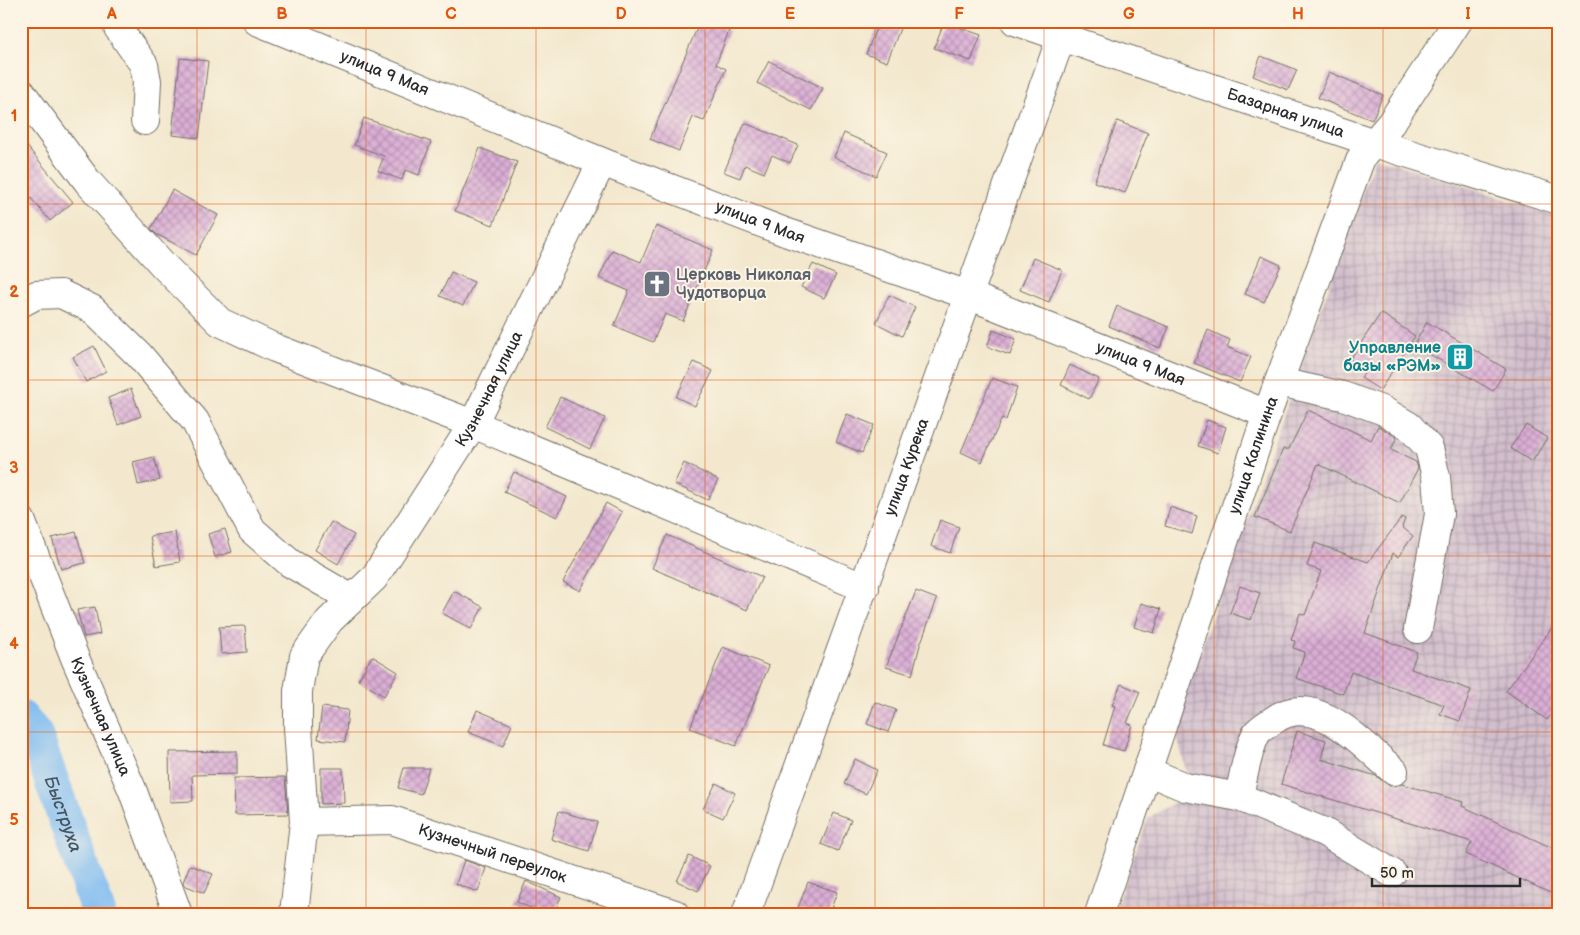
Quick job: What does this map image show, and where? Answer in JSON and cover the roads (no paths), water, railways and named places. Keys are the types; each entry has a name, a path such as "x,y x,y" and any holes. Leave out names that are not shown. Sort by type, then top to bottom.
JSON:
{"street":[{"path":"116,21 118,28 144,65 147,81 145,121"},
{"name":"улица 9 Мая","path":"257,21 602,162 785,232 968,295 1267,414"},
{"name":"Базарная улица","path":"1015,21 1064,29 1374,143 1559,200"},
{"name":"улица Калинина","path":"1099,914 1267,414 1361,158 1391,123 1458,21"},
{"name":"улица Курека","path":"746,914 865,588 1064,29"},
{"path":"21,92 88,182 165,267 220,322 275,348 473,424 865,588"},
{"name":"Кузнечная улица","path":"294,914 304,822 298,726 298,691 304,656 330,621 374,578 473,424 602,162"},
{"path":"21,303 36,295 61,294 92,309 139,355 194,421 252,530 290,563 352,599"},
{"path":"1279,382 1343,396 1384,411 1409,426 1429,448 1436,477 1439,514 1418,629"},
{"name":"Кузнечная улица","path":"21,520 75,658 132,789 178,914"},
{"path":"1239,797 1246,766 1257,733 1282,714 1311,711 1335,721 1394,771"},
{"path":"1147,771 1186,787 1239,797 1324,832 1392,873"},
{"name":"Кузнечный переулок","path":"304,822 392,820 675,914"}],"waterway":[{"name":"Быструха","path":"21,718 35,734 99,914"}],"place":[{"name":"Церковь Николая Чудотворца","path":"657,284"},
{"name":"Управление базы «РЭМ»","path":"1460,357"}]}
